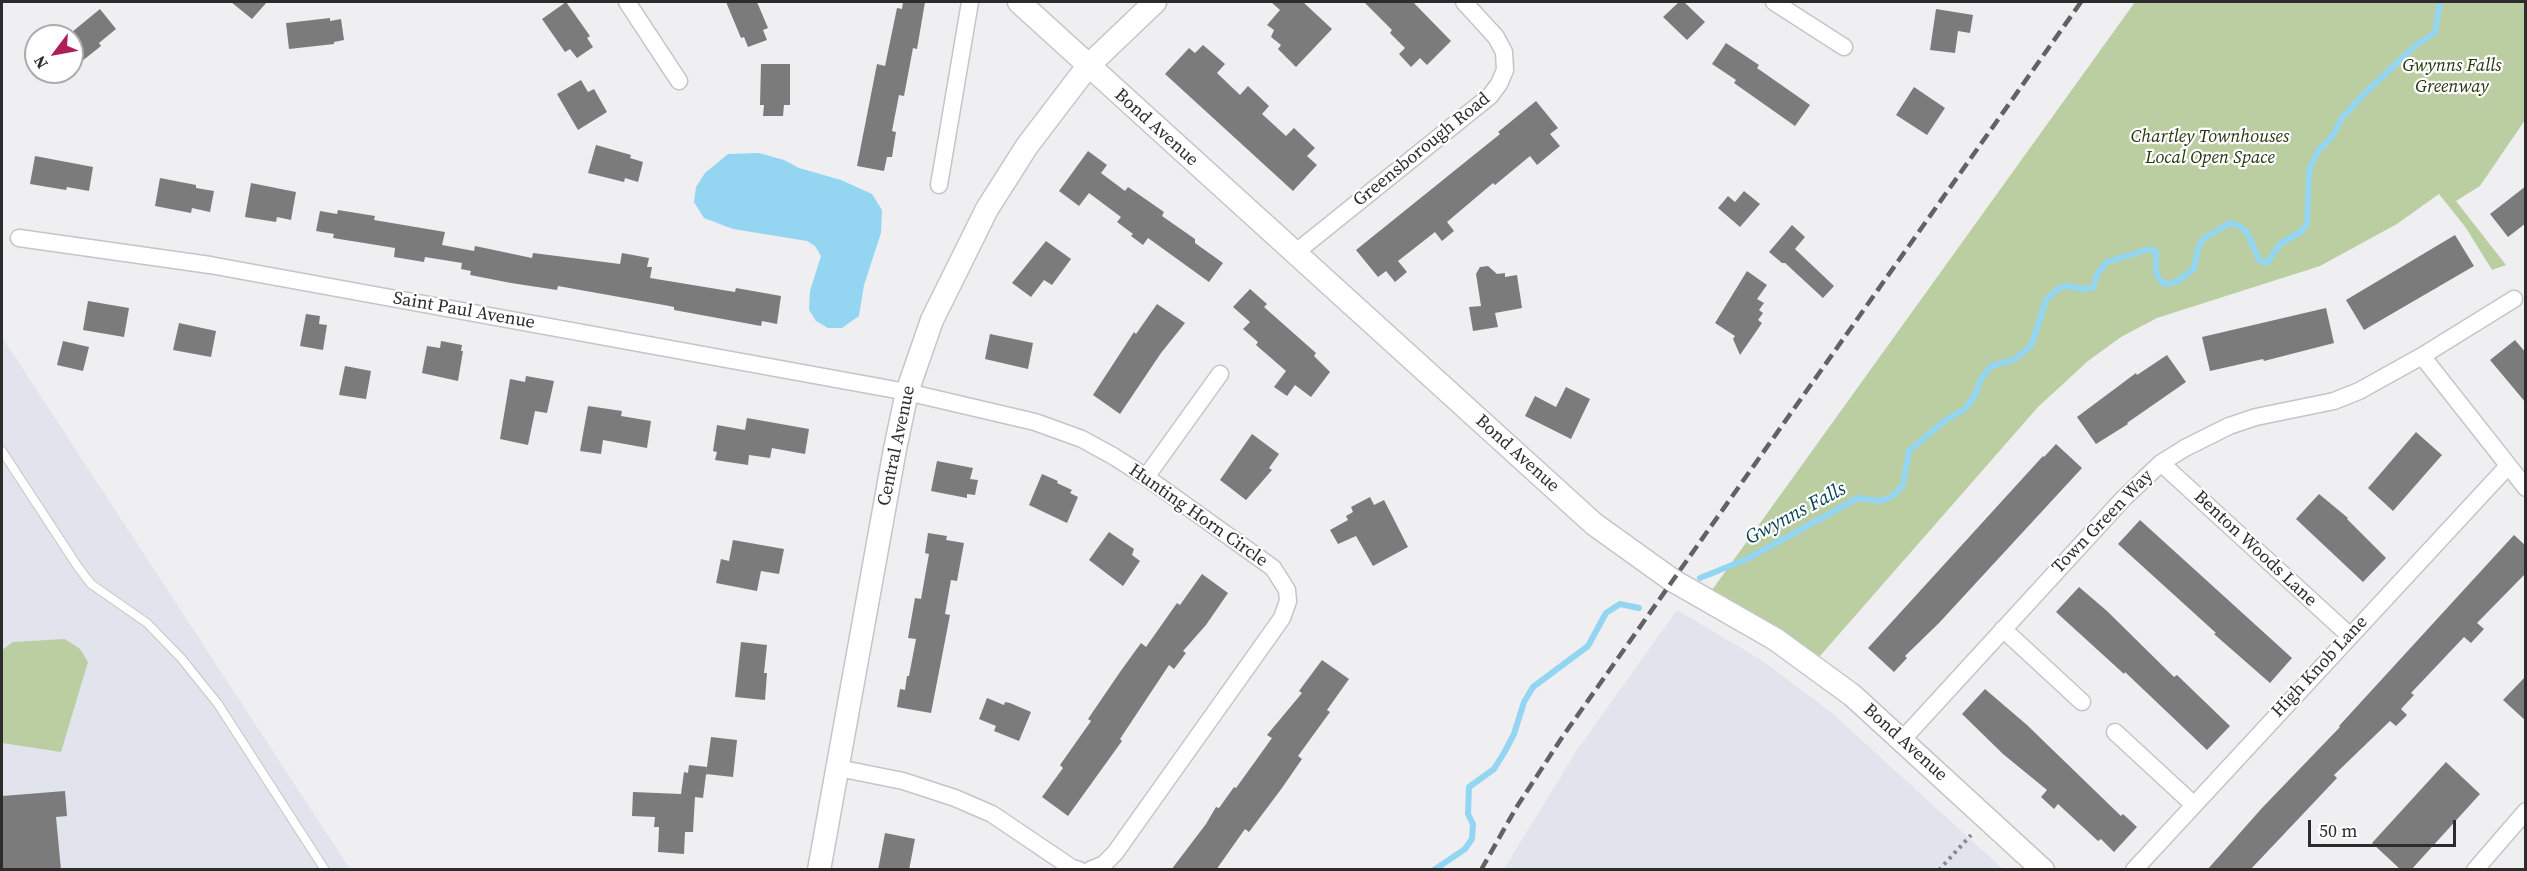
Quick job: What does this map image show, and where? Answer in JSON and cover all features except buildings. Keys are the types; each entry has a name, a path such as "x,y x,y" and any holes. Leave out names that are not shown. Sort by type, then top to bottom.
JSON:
{"street":[{"path":"627,2 679,81"},
{"path":"939,185 970,2"},
{"name":"Bond Avenue","path":"1019,2 1611,537 1672,580 1775,639 1852,695 2043,870"},
{"name":"Central Avenue","path":"819,870 895,449 907,392 932,320 947,284 987,209 1027,146 1088,66 1155,2"},
{"name":"Greensborough Road","path":"1295,253 1490,96 1499,84 1505,70 1504,52 1496,38 1464,2"},
{"path":"1774,2 1844,47"},
{"name":"Saint Paul Avenue","path":"20,238 210,265 907,392"},
{"name":"Town Green Way","path":"1902,740 2122,499 2161,463 2229,426 2256,417 2334,401 2359,391 2422,356 2514,299"},
{"path":"2422,356 2526,488"},
{"path":"1146,477 1220,374"},
{"name":"Hunting Horn Circle","path":"907,392 1035,422 1083,439 1146,477 1273,568 1287,590 1288,601 1282,618 1115,853 1104,864 1090,870"},
{"name":"Benton Woods Lane","path":"2161,463 2349,635"},
{"name":"High Knob Lane","path":"2133,870 2508,465"},
{"path":"2003,629 2082,702"},
{"path":"2115,732 2193,804"},
{"path":"838,768 903,781 955,798 992,814 1072,868 1079,870"},
{"path":"2475,870 2526,811"}],"lane":[{"path":"2,452 91,584 147,622 181,658 218,704 325,870"}],"path":[{"path":"1940,870 1971,835"}],"shaded area":[{"path":"2,337 350,869 2,869"},
{"path":"1677,610 1763,661 1832,713 2003,869 1504,869 1577,750"}],"green space":[{"name":"Chartley Townhouses Local Open Space","path":"2135,2 2525,2 2525,120 2480,186 2456,201 2506,265 2492,270 2466,228 2439,194 2397,224 2320,266 2157,318 2121,337 2088,361 2038,407 1820,656 1712,590"},
{"path":"65,639 80,649 88,662 61,752 2,743 2,650 13,642"}],"water":[{"path":"759,153 841,180 872,194 882,210 881,233 864,285 859,316 842,328 828,328 816,321 809,310 810,291 821,256 815,246 807,241 733,229 704,218 694,202 696,187 705,173 728,154"}],"waterway":[{"name":"Gwynns Falls","path":"1700,578 1747,559 1858,498 1880,501 1893,496 1903,485 1909,451 1943,422 1966,408 1976,393 1981,379 1991,366 2013,360 2031,346 2046,300 2059,288 2068,286 2082,289 2093,288 2097,274 2107,262 2149,249 2156,252 2156,273 2163,284 2176,282 2194,269 2198,248 2204,238 2230,223 2247,232 2259,260 2267,263 2281,243 2301,232 2307,224 2309,170 2318,151 2332,137 2342,118 2363,95 2417,44 2435,33 2440,2"},
{"name":"Gwynns Falls","path":"1434,870 1465,849 1472,839 1473,824 1468,814 1469,787 1494,769 1514,734 1524,702 1533,687 1588,646 1606,613 1620,604 1639,608"}],"railway":[{"path":"1481,870 1516,808 1563,736 2081,2"}],"park label":[{"name":"Gwynns Falls Greenway","path":"2452,76"}]}
